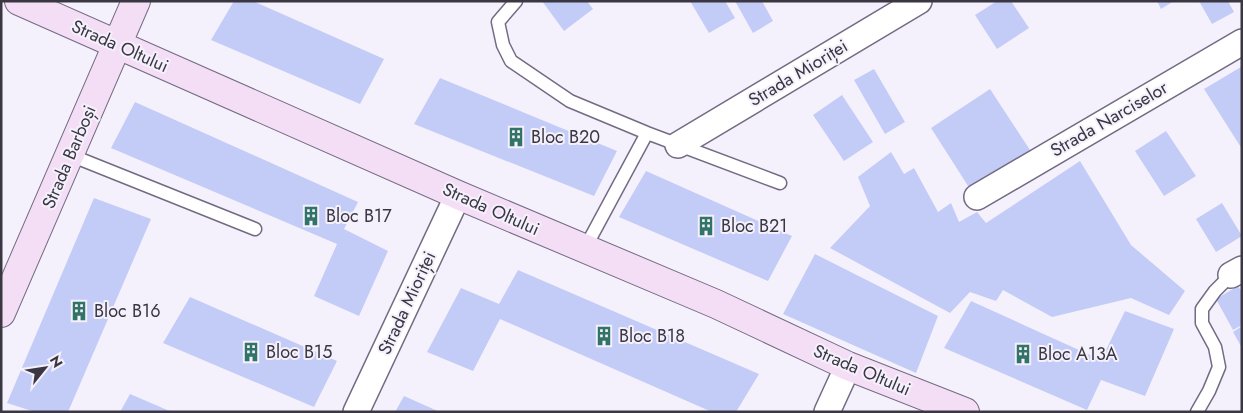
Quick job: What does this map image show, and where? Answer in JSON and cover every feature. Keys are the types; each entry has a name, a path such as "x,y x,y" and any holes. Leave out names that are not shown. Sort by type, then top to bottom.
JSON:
{"street":[{"name":"Strada Oltului","path":"19,1 584,250 716,304 848,366 965,412"},
{"name":"Strada Barboși","path":"1,313 136,1"},
{"name":"Strada Mioriței","path":"678,145 919,1"},
{"name":"Strada Narciselor","path":"977,197 1242,42"},
{"name":"Strada Mioriței","path":"356,412 458,195"},
{"path":"827,412 848,366"}],"lane":[{"path":"516,1 498,22 503,45 511,61 570,101 647,133 780,183"},
{"path":"584,250 647,133"},
{"path":"70,156 255,229"},
{"path":"1197,412 1209,391 1219,367 1215,347 1202,323 1202,309 1215,290 1236,272"}],"building":[{"path":"234,1 253,1 384,59 360,104 211,40"},
{"path":"542,1 587,1 593,9 564,31"},
{"path":"690,1 725,1 735,18 709,33"},
{"path":"735,1 762,1 773,21 753,33"},
{"path":"997,1 1011,1 1029,28 997,49 975,15"},
{"path":"1157,1 1174,1 1161,9"},
{"path":"1199,1 1228,1 1234,12 1212,24"},
{"path":"1242,68 1242,149 1204,89"},
{"path":"874,69 905,122 885,134 854,80"},
{"name":"Bloc B20","path":"440,78 617,151 594,196 414,124"},
{"path":"990,89 1030,150 970,189 931,128"},
{"path":"842,95 873,142 844,161 813,115"},
{"name":"Bloc B17","path":"135,102 358,202 344,229 388,251 359,316 314,296 337,244 111,148"},
{"path":"1166,131 1196,176 1164,196 1135,151"},
{"path":"891,152 904,174 914,168 938,212 951,203 959,222 977,212 986,223 1080,161 1131,245 1185,291 1169,315 1131,298 1052,317 1003,290 996,301 970,292 950,313 830,248 870,206 858,177"},
{"name":"Bloc B21","path":"646,171 792,236 768,281 619,217"},
{"name":"Bloc B16","path":"94,198 151,219 68,412 35,412 7,403"},
{"path":"1222,203 1242,236 1216,252 1196,219"},
{"path":"815,254 938,316 916,373 783,314"},
{"name":"Bloc B18","path":"518,270 759,374 736,412 712,412 500,319 473,371 427,352 461,288 499,304"},
{"path":"1238,286 1242,292 1242,325 1233,330 1216,299"},
{"name":"Bloc B15","path":"190,297 337,361 314,407 163,343"},
{"name":"Bloc A13A","path":"971,301 1101,360 1125,311 1174,329 1145,396 1101,380 1087,410 944,348"},
{"path":"1242,326 1242,348 1233,332"},
{"path":"130,394 172,412 120,412"},
{"path":"404,396 440,412 395,412"}],"place":[{"name":"Bloc B20","path":"516,137"},
{"name":"Bloc B17","path":"311,216"},
{"name":"Bloc B21","path":"706,226"},
{"name":"Bloc B16","path":"79,311"},
{"name":"Bloc B18","path":"604,336"},
{"name":"Bloc B15","path":"251,352"},
{"name":"Bloc A13A","path":"1023,354"}]}
